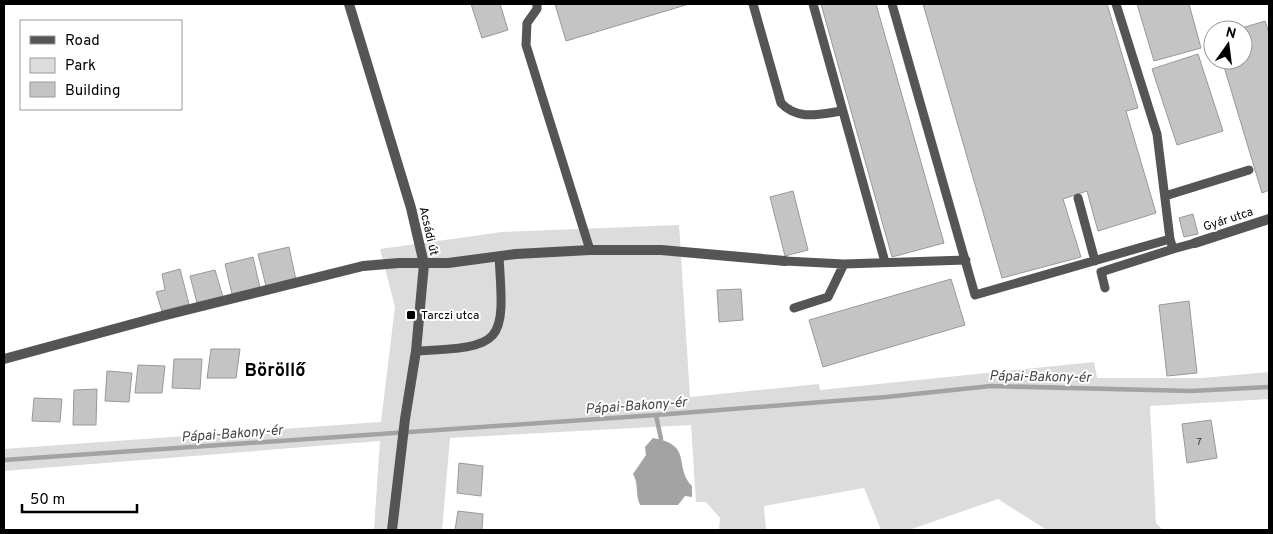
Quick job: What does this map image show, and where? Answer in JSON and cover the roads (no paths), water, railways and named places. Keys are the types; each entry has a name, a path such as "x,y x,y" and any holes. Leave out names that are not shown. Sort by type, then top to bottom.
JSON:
{"street":[{"name":"Acsádi út","path":"349,4 406,190 424,264 416,351 405,419 392,530"},
{"name":"Gyár utca","path":"1195,243 1269,219"},
{"path":"4,359 162,316 364,266 399,263 424,264 590,250 660,250 785,261"}],"lane":[{"path":"538,4 537,9 527,24 526,45 590,250"},
{"path":"753,4 781,103 787,109 802,116 842,111"},
{"path":"813,4 885,262"},
{"path":"892,4 966,260 974,295 1170,239"},
{"path":"1116,4 1156,134 1170,239 1173,249"},
{"path":"1165,196 1249,170"},
{"path":"1078,198 1096,261"},
{"path":"1105,288 1101,272 1195,243"},
{"path":"416,351 465,349 486,342 492,337 501,319 499,257"},
{"path":"785,261 844,264 966,260"},
{"path":"794,308 828,297 844,264"}],"waterway":[{"name":"Pápai-Bakony-ér","path":"4,460 656,415 886,397 991,386 1191,391 1269,387"},
{"path":"656,415 661,439"}],"place":[{"name":"Tarczi utca","path":"411,315"}],"district":[{"name":"Böröllő","path":"275,370"}]}
